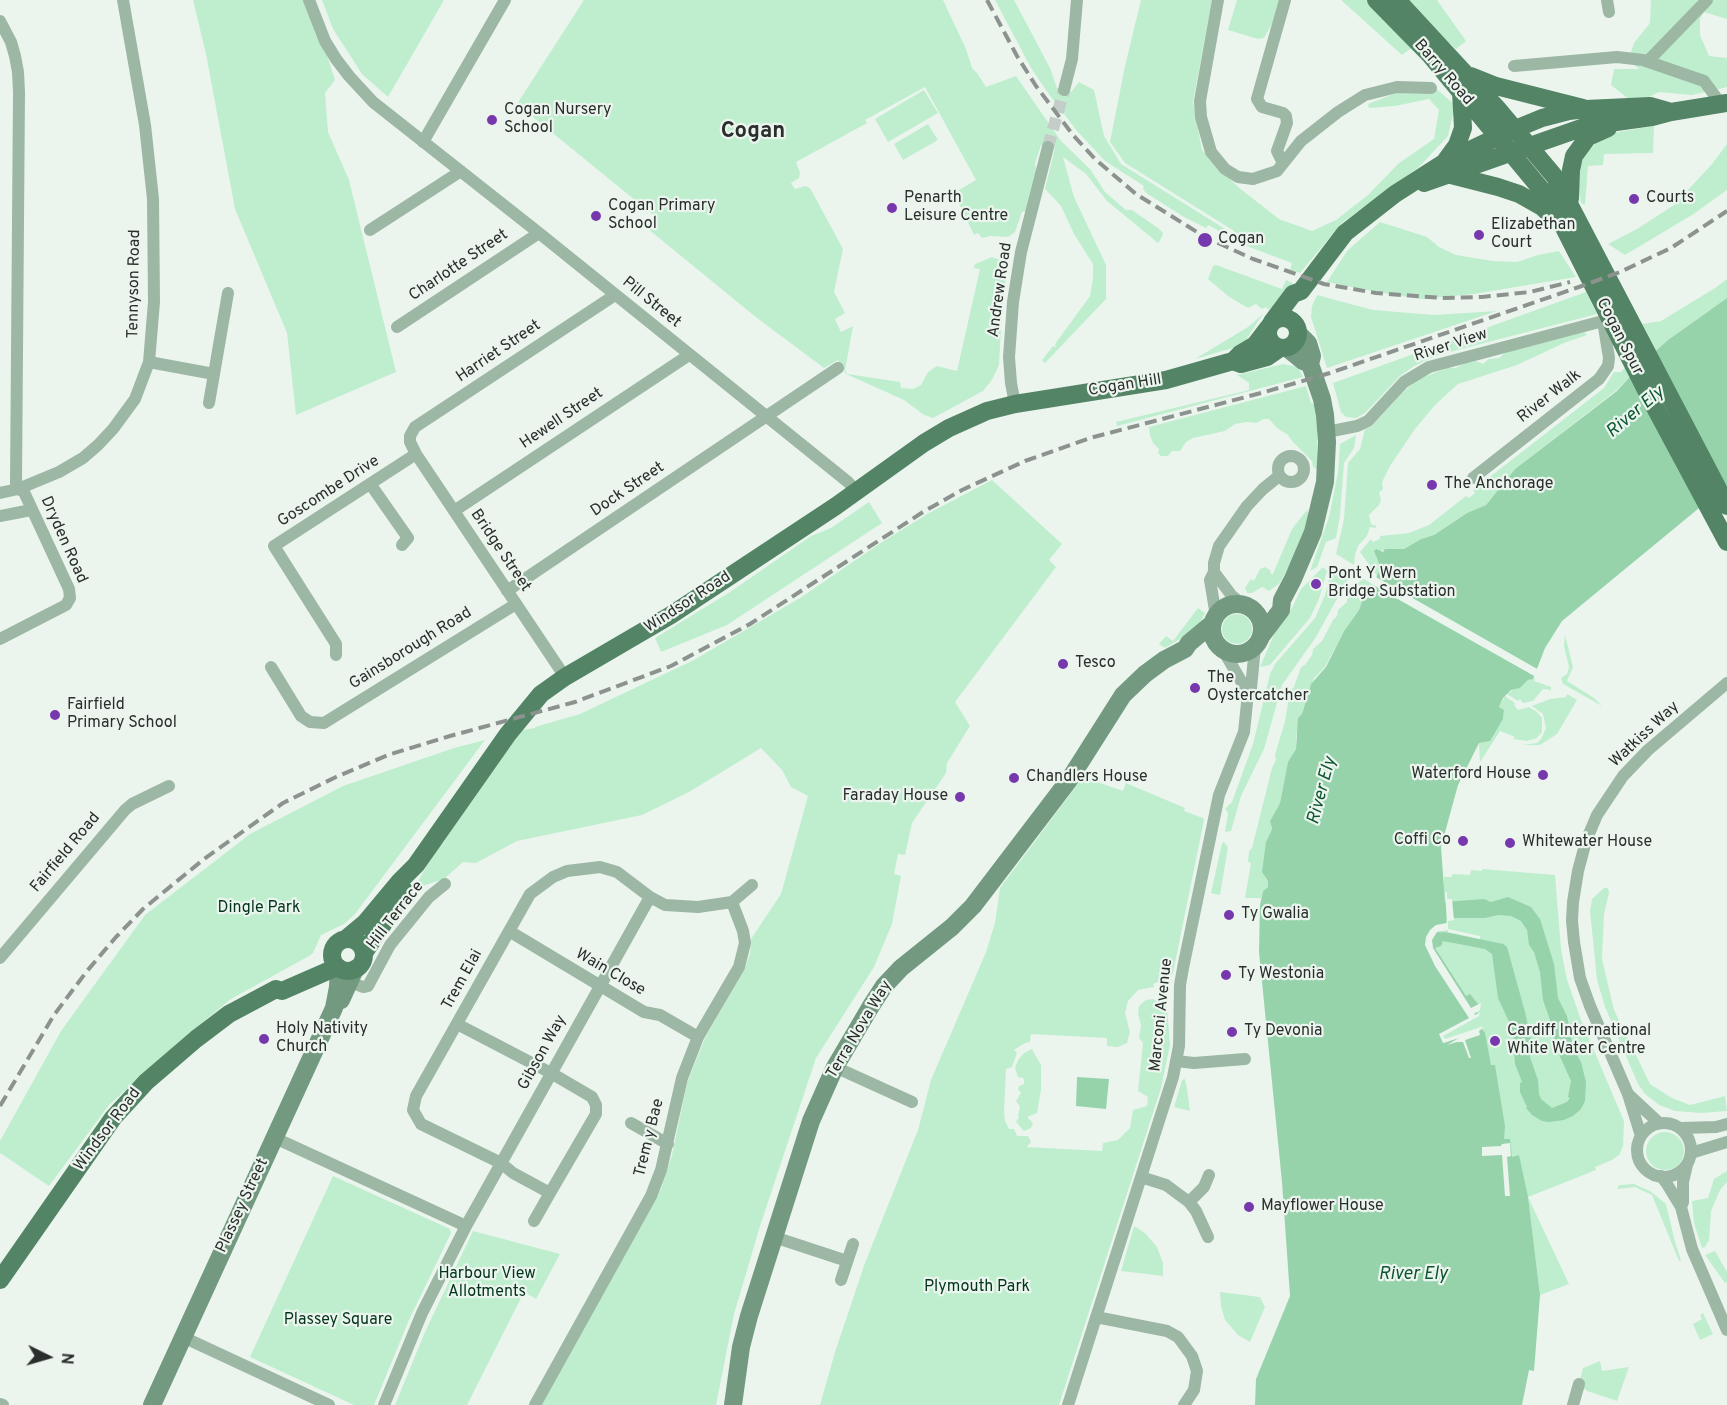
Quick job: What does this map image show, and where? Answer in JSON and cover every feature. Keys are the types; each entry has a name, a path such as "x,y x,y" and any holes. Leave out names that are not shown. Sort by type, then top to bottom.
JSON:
{"main road":[{"name":"Barry Road","path":"1376,0 1430,55 1461,92 1514,141"},
{"name":"Barry Road","path":"1397,0 1467,74 1514,141"},
{"path":"1467,74 1496,86 1586,109"},
{"path":"1461,92 1463,128 1447,168 1519,194 1542,207 1563,228"},
{"path":"1514,141 1604,121 1616,122 1652,117 1724,103"},
{"path":"1514,141 1542,118 1586,109 1650,106 1671,112"},
{"path":"1571,204 1571,170 1580,147 1588,137 1616,122"},
{"path":"1514,141 1550,200 1563,228"},
{"name":"Cogan Hill","path":"1015,404 1166,380 1233,361 1255,345 1293,294 1301,291 1345,233 1410,185 1514,141"},
{"name":"Cogan Spur","path":"1514,141 1555,177 1571,204 1588,256 1652,402 1727,542"},
{"name":"Cogan Spur","path":"1563,228 1588,256 1727,506"},
{"name":"Cogan Hill","path":"1233,361 1241,364 1267,357 1295,343 1301,291"},
{"path":"1283,348 1269,341 1270,325 1284,318 1297,329"},
{"name":"Windsor Road","path":"343,962 365,923 416,865 524,712 541,694 565,677 671,615 949,428 987,411 1015,404"},
{"name":"Windsor Road","path":"0,1280 113,1118 131,1096 172,1058 219,1021 276,990 278,983 343,962 357,941 364,953 408,886 416,865"}],"street":[{"name":"Tennyson Road","path":"0,493 18,489 72,465 98,445 135,399 149,362 154,302 152,192 145,125 123,0"},
{"name":"Pill Street","path":"309,0 325,41 349,76 373,102 539,233 848,482 856,491"},
{"path":"423,142 505,0"},
{"path":"1064,90 1073,53 1077,0"},
{"path":"1218,0 1200,101 1204,134 1211,152 1225,169 1238,177 1253,179 1277,171 1301,141 1338,112 1365,95 1397,87 1431,88"},
{"path":"1283,162 1277,151 1287,123 1286,116 1262,107 1257,99 1285,0"},
{"path":"1648,61 1707,0"},
{"path":"0,21 11,42 18,72 19,92 16,483 18,489"},
{"path":"1514,66 1617,57 1648,61 1704,81 1724,103"},
{"name":"Andrew Road","path":"1015,404 1010,357 1013,302 1021,252 1048,147"},
{"path":"370,230 461,171"},
{"name":"Charlotte Street","path":"397,327 539,233"},
{"path":"209,403 228,293"},
{"name":"Harriet Street","path":"410,442 410,436 416,427 615,295"},
{"name":"River View","path":"1327,432 1357,426 1368,421 1404,382 1429,367 1603,321"},
{"name":"River Walk","path":"1473,478 1599,379 1608,366 1609,358 1603,321"},
{"path":"1222,649 1230,654 1244,653 1258,641 1281,610 1282,600 1293,579 1321,506 1327,470 1327,432 1322,399 1310,364 1312,356 1308,343 1297,329"},
{"path":"1283,348 1310,364"},
{"name":"Hewell Street","path":"454,511 689,355"},
{"path":"149,362 214,374"},
{"name":"Dock Street","path":"507,591 838,368"},
{"name":"Bridge Street","path":"410,442 565,677"},
{"name":"Goscombe Drive","path":"336,655 336,644 274,546 416,454"},
{"path":"1248,693 1212,631 1214,620 1210,580 1214,572 1216,554 1227,533 1255,497 1279,476"},
{"path":"371,485 408,538 402,546"},
{"name":"Dryden Road","path":"0,639 66,605 70,598 69,589 24,492 18,489"},
{"path":"0,516 31,510"},
{"path":"1214,572 1227,591 1256,611 1260,618 1258,641"},
{"path":"1214,620 1228,606 1246,606 1274,599 1282,600"},
{"name":"Gainsborough Road","path":"271,667 301,716 310,722 324,723 516,604"},
{"name":"Terra Nova Way","path":"733,1405 744,1334 811,1121 835,1067 884,986 906,963 952,927 973,906 1074,773 1123,695 1153,668 1185,649 1214,620"},
{"name":"Marconi Avenue","path":"1068,1405 1166,1102 1176,1061 1183,968 1216,809 1225,778 1244,732 1248,693 1251,688 1258,641"},
{"name":"Terra Nova Way","path":"1185,649 1191,651 1222,649"},
{"name":"Watkiss Way","path":"1641,1136 1628,1094 1580,978 1572,921 1578,871 1591,829 1602,806 1618,782 1647,750 1727,683"},
{"name":"Fairfield Road","path":"0,958 125,810 132,804 169,786"},
{"name":"Trem Elai","path":"501,1163 421,1124 413,1110 416,1096 508,931 530,894 546,880 567,871 600,867 617,872 650,897"},
{"name":"Hill Terrace","path":"343,962 363,987 368,986 390,945 429,897 445,884"},
{"path":"650,897 665,904 698,907 732,902 752,885"},
{"name":"Gibson Way","path":"384,1405 422,1313 466,1226 550,1072 650,897"},
{"name":"Trem y Bae","path":"535,1405 642,1213 661,1170 682,1078 698,1037 738,968 743,955 745,942 743,931 732,902"},
{"name":"Wain Close","path":"508,931 599,987 644,1012 660,1015 698,1037"},
{"name":"Plassey Street","path":"152,1405 334,1008 343,962"},
{"path":"457,1024 550,1072 592,1097 596,1104 596,1114 534,1221"},
{"path":"1176,1061 1194,1063 1245,1059"},
{"path":"835,1067 912,1102"},
{"name":"Watkiss Way","path":"1628,1094 1659,1123"},
{"path":"631,1123 668,1144"},
{"path":"1727,1124 1716,1127 1681,1128 1659,1123 1646,1130 1641,1136 1638,1148 1640,1161 1650,1172 1660,1176 1671,1176 1680,1172 1689,1159 1727,1142"},
{"path":"1681,1128 1689,1140 1689,1159 1683,1182 1681,1207"},
{"path":"275,1138 466,1226"},
{"path":"501,1163 513,1173 550,1193"},
{"path":"1189,1202 1203,1187 1209,1175"},
{"path":"1660,1176 1681,1207 1692,1249 1727,1330"},
{"path":"1141,1177 1166,1185 1189,1202 1196,1211 1208,1237"},
{"path":"774,1237 847,1261"},
{"path":"841,1280 853,1244"},
{"path":"1096,1317 1167,1331 1178,1337 1192,1356 1197,1371 1194,1390 1184,1405"},
{"path":"183,1337 328,1405"},
{"path":"1574,1405 1579,1384"}],"green space":[{"path":"193,0 309,0 335,80 325,93 328,132 349,180 396,372 296,415 287,333 235,209 206,54"},
{"path":"322,0 444,0 388,97 362,74 333,29"},
{"path":"584,0 943,0 966,49 972,68 986,87 1016,76 1061,141 1090,169 1105,192 1126,210 1132,210 1158,228 1163,233 1162,237 1158,243 1107,201 1086,174 1063,157 1074,197 1106,265 1106,299 1045,363 1042,360 1053,346 1056,347 1055,344 1090,296 1093,278 1093,264 1074,234 1061,206 1045,189 1055,148 1041,145 1035,164 1037,171 1026,211 1022,212 1015,232 1008,237 982,238 978,233 974,235 954,193 976,180 925,87 865,120 867,123 796,162 800,173 799,178 791,183 795,189 805,186 810,188 843,249 834,292 845,313 835,319 841,332 853,326 845,370 847,374 900,382 901,388 913,389 921,385 928,372 937,366 957,371 980,269 974,268 975,264 992,257 1003,261 1007,268 999,365 992,380 983,391 933,418 924,415 904,400 846,374 838,360 824,368 757,318 648,229 657,218 517,104"},
{"path":"995,0 1014,0 1050,68 1057,88 1071,92 1079,82 1094,90 1104,136 1121,164 1230,232 1228,236 1208,225 1206,228 1184,217 1146,193 1144,186 1105,161 1077,131 1048,93 1031,68"},
{"path":"1141,0 1212,0 1193,102 1202,150 1238,187 1279,219 1312,231 1336,220 1368,195 1399,163 1434,139 1439,110 1429,99 1395,106 1369,108 1368,104 1399,92 1432,85 1455,105 1448,136 1419,167 1342,223 1300,273 1290,270 1292,263 1244,245 1232,237 1234,231 1125,163 1110,142"},
{"path":"1237,0 1279,0 1273,22 1264,38 1258,39 1228,30"},
{"path":"1341,0 1370,0 1413,47 1402,55"},
{"path":"1404,0 1437,0 1466,41 1456,49"},
{"path":"1651,0 1727,0 1727,19 1704,12 1700,19 1700,35 1709,56 1727,58 1727,87 1692,95 1659,92 1635,104 1611,85 1614,69 1640,69 1628,61 1634,43 1650,23"},
{"path":"924,90 938,113 888,142 875,119"},
{"path":"928,124 938,140 903,160 894,144"},
{"path":"1654,126 1653,153 1604,154 1603,165 1588,166 1585,205 1581,203 1578,183 1580,168 1584,156 1595,144 1612,133"},
{"path":"1727,144 1727,190 1692,215 1625,255 1608,244 1637,229 1674,205"},
{"path":"1380,222 1427,237 1439,247 1456,255 1493,261 1517,262 1559,251 1576,277 1474,294 1421,299 1327,282 1347,251"},
{"path":"1216,265 1282,289 1286,280 1293,283 1269,310 1266,307 1262,309 1256,304 1248,308 1228,296 1208,279 1213,266"},
{"path":"1727,279 1727,298 1668,340 1617,390 1515,469 1486,505 1467,513 1434,535 1421,539 1404,549 1379,551 1376,557 1381,569 1377,575 1375,573 1360,552 1371,539 1373,542 1380,539 1380,536 1409,533 1429,525 1466,496 1469,498 1475,493 1473,490 1604,388 1614,372 1621,372 1638,354 1624,327 1661,321"},
{"path":"1586,292 1597,314 1438,355 1414,366 1400,376 1365,413 1356,418 1346,417 1341,412 1333,383"},
{"path":"1317,295 1373,310 1434,315 1497,311 1327,368 1311,317 1312,306"},
{"path":"1263,314 1246,340 1236,347 1195,359 1248,327"},
{"path":"1584,332 1587,335 1517,365 1458,384 1435,405 1415,429 1390,466 1382,482 1383,489 1379,493 1381,500 1379,505 1369,515 1371,524 1376,528 1370,527 1367,536 1358,546 1354,565 1336,554 1344,519 1348,463 1360,449 1365,429 1371,427 1405,390 1419,379 1447,368 1456,368 1464,363 1476,361 1483,364 1489,359 1499,358 1506,352"},
{"path":"1283,364 1298,367 1303,377 1117,426 1116,422 1249,390 1249,383 1237,375"},
{"path":"1306,386 1311,403 1317,411 1317,469 1288,435 1269,419 1256,423 1235,424 1225,431 1193,438 1186,442 1180,451 1172,451 1168,456 1161,456 1158,453 1159,449 1153,443 1150,435 1149,427"},
{"path":"1356,435 1354,448 1344,463 1336,538 1326,542 1317,567 1310,571 1329,517 1338,472 1340,444"},
{"path":"992,480 1062,544 1049,560 1056,567 955,702 970,726 947,763 946,773 912,823 905,855 898,854 894,874 901,876 892,924 874,967 816,1058 761,1223 734,1314 716,1405 541,1405 661,1189 672,1155 687,1083 705,1038 745,968 750,954 751,939 781,894 808,796 791,787 782,770 761,748 689,792 642,815 517,841 476,863 463,862 444,879 419,887 417,883 439,845 443,843 485,777 522,730 580,714 694,660 800,598 929,513"},
{"path":"869,502 882,523 727,625 661,652 655,638 730,592 811,536 831,528"},
{"path":"1307,510 1309,515 1303,535 1293,560 1279,584 1269,591 1262,587 1252,593 1247,593 1245,588 1251,579 1254,581 1260,569 1265,567 1273,574 1292,529"},
{"path":"1323,567 1327,571 1319,599 1310,618 1270,665 1260,667 1275,632 1291,610 1301,589"},
{"path":"1332,568 1349,577 1316,637 1282,685 1264,749 1241,796 1231,831 1225,832 1228,813 1225,809 1232,802 1253,744 1270,674 1275,664 1315,618 1325,595"},
{"path":"1364,579 1374,585 1374,588 1369,597 1362,601 1325,667 1314,678 1307,696 1296,736 1296,749 1288,763 1280,803 1270,821 1272,829 1266,842 1267,852 1264,858 1268,887 1263,891 1261,898 1245,898 1251,863 1248,862 1249,851 1252,848 1276,760 1275,755 1285,721 1290,691 1294,687 1301,667 1312,655 1313,649 1322,641 1337,616 1338,610 1347,602 1347,596 1353,590 1354,585"},
{"path":"1198,608 1205,613 1199,625 1165,648 1159,644 1166,636 1173,641"},
{"path":"1237,614 1248,618 1252,629 1248,640 1237,644 1226,640 1222,629 1226,618"},
{"path":"1565,635 1573,667 1567,681 1594,698 1602,706 1563,684 1561,678 1567,674 1569,667 1564,646"},
{"path":"1535,678 1534,681 1551,687 1551,690 1543,689 1533,701 1523,703 1520,699 1518,701 1507,694 1520,688 1528,680"},
{"path":"1567,694 1577,700 1557,734 1540,745 1522,745 1537,743 1546,728 1543,714 1532,706 1550,699 1566,697"},
{"path":"1505,696 1515,703 1518,710 1529,707 1537,712 1542,718 1542,732 1537,738 1527,741 1513,739 1515,737 1500,731 1480,762 1479,743 1503,719 1504,711 1499,707"},
{"name":"Dingle Park","path":"485,740 355,914 344,924 321,935 313,953 309,956 231,999 182,1039 109,1105 49,1186 0,1153 0,1141 61,1031 145,915 250,834 343,786 454,748"},
{"name":"Plymouth Park","path":"1083,777 1123,791 1126,783 1185,808 1184,811 1204,820 1173,973 1153,984 1154,987 1138,990 1128,1001 1125,1013 1130,1032 1127,1043 1118,1047 1107,1046 1107,1038 1031,1034 1030,1042 1014,1050 1017,1053 1012,1067 1006,1069 1005,1121 1009,1129 1014,1129 1017,1136 1028,1136 1031,1142 1027,1147 1102,1151 1103,1143 1118,1140 1130,1128 1133,1110 1147,1106 1148,1097 1138,1091 1143,1043 1139,1038 1141,1025 1138,1014 1139,1006 1146,1000 1153,999 1167,1007 1170,1045 1161,1088 1059,1405 820,1405 865,1263 918,1130 931,1080 986,952 995,923 1000,888"},
{"path":"1224,842 1228,847 1220,895 1211,893"},
{"name":"Cardiff International White Water Centre","path":"1482,869 1555,875 1561,949 1567,980 1581,1020 1624,1121 1623,1146 1619,1155 1595,1167 1596,1170 1528,1197 1569,1284 1540,1295 1528,1198 1486,1201 1372,949 1444,892 1444,877 1452,877 1452,874 1470,875 1471,870 1482,871"},
{"path":"1604,888 1608,888 1609,893 1604,914 1602,959 1614,1010 1650,1084 1672,1098 1690,1105 1725,1096 1727,1111 1701,1113 1675,1111 1659,1105 1645,1094 1638,1084 1605,1007 1597,980 1590,911 1592,899"},
{"path":"1032,1049 1041,1065 1041,1090 1037,1113 1027,1117 1033,1123 1031,1128 1024,1131 1016,1122 1020,1107 1016,1101 1021,1093 1019,1086 1024,1084 1024,1080 1018,1077 1015,1068 1024,1053"},
{"path":"1185,1079 1190,1111 1174,1107 1182,1080"},
{"path":"1665,1132 1679,1137 1684,1151 1679,1165 1665,1170 1651,1165 1646,1151 1651,1137"},
{"path":"1727,1171 1727,1182 1720,1190 1711,1211 1709,1240 1702,1248 1694,1223 1692,1201 1708,1198 1714,1179"},
{"name":"Plassey Square","path":"333,1176 450,1229 451,1233 409,1320 374,1405 354,1405 250,1357"},
{"path":"1634,1184 1650,1191 1666,1204 1681,1260 1679,1261 1652,1195 1635,1187 1617,1189 1619,1185"},
{"path":"1134,1226 1145,1233 1157,1247 1163,1263 1163,1276 1121,1271"},
{"name":"Harbour View Allotments","path":"473,1231 560,1254 536,1299 524,1292 467,1405 395,1405 425,1332"},
{"path":"1715,1251 1727,1272 1725,1283 1705,1255"},
{"path":"1220,1292 1260,1297 1265,1307 1250,1342 1238,1335 1225,1320"},
{"path":"1703,1313 1713,1334 1700,1340 1693,1324 1702,1319 1700,1315"},
{"path":"1600,1361 1602,1371 1629,1367 1617,1401 1587,1391 1579,1384 1583,1368"}],"water":[{"name":"River Ely","path":"1727,298 1727,485 1562,621 1545,648 1533,679 1528,680 1520,688 1511,690 1503,698 1499,707 1504,710 1503,719 1490,741 1479,743 1458,785 1441,847 1445,902 1484,899 1491,902 1508,897 1531,907 1540,919 1554,964 1558,998 1567,1016 1573,1048 1581,1062 1586,1082 1585,1101 1581,1109 1573,1116 1549,1122 1532,1115 1526,1108 1520,1092 1522,1082 1515,1064 1512,1028 1498,998 1492,954 1485,949 1443,941 1441,946 1435,948 1466,996 1470,994 1478,1004 1477,1014 1440,1035 1444,1043 1482,1029 1485,1033 1491,1065 1495,1065 1505,1126 1504,1139 1510,1139 1512,1157 1519,1155 1528,1197 1540,1295 1534,1371 1529,1370 1522,1405 1255,1405 1256,1379 1290,1296 1282,1182 1259,952 1260,905 1263,891 1268,887 1268,881 1262,872 1266,842 1272,829 1270,821 1280,803 1288,762 1296,749 1298,718 1302,714 1311,684 1326,667 1362,601 1369,597 1374,588 1381,569 1374,551 1376,549 1383,552 1385,549 1404,549 1421,539 1434,535 1467,513 1486,505 1515,469 1617,391 1642,363 1668,340","holes":["1511,916 1521,921 1527,930 1529,945 1534,952 1540,972 1543,1000 1551,1030 1571,1081 1568,1097 1570,1098 1567,1102 1552,1108 1541,1099 1539,1094 1538,1080 1530,1057 1531,1039 1507,947 1503,944 1445,932 1438,933 1445,930 1447,918"]},
{"path":"1077,1077 1109,1079 1106,1109 1076,1106"}],"pier":[{"path":"1374,576 1539,670 1536,677 1387,593 1386,595 1381,592 1371,583"},
{"path":"1445,892 1447,892 1447,899 1452,899 1454,920 1448,921 1448,929 1480,936 1480,939 1448,932 1448,930 1437,932 1432,940 1433,948 1471,1008 1481,1003 1480,1010 1474,1014 1480,1013 1479,1016 1443,1036 1445,1039 1484,1027 1479,1031 1480,1035 1465,1040 1471,1058 1463,1042 1447,1045 1459,1038 1443,1043 1439,1034 1469,1018 1435,966 1425,945 1430,930 1436,925 1447,923"},
{"path":"1510,1143 1511,1156 1507,1157 1510,1196 1505,1196 1502,1155 1482,1156 1482,1147"}],"tunnel":[{"path":"1048,147 1064,90"}],"railway":[{"path":"987,0 1036,86 1073,135 1095,159 1136,194 1205,237 1253,259 1324,284 1376,293 1442,298 1482,297 1530,292 1570,282"},
{"path":"0,1106 54,1015 116,937 143,909 204,859 283,803 388,755 575,702 671,666 750,624 923,512 962,490 1025,461 1090,438 1330,373 1579,287 1620,272 1671,248 1727,211"}],"place":[{"name":"Cogan Nursery School","path":"492,120"},
{"name":"Courts","path":"1634,199"},
{"name":"Penarth Leisure Centre","path":"892,208"},
{"name":"Cogan Primary School","path":"596,216"},
{"name":"Elizabethan Court","path":"1479,235"},
{"name":"Cogan","path":"1205,240"},
{"name":"The Anchorage","path":"1432,485"},
{"name":"Pont Y Wern Bridge Substation","path":"1316,584"},
{"name":"Tesco","path":"1063,664"},
{"name":"The Oystercatcher","path":"1195,688"},
{"name":"Fairfield Primary School","path":"55,715"},
{"name":"Waterford House","path":"1543,775"},
{"name":"Chandlers House","path":"1014,778"},
{"name":"Faraday House","path":"960,797"},
{"name":"Coffi Co","path":"1463,841"},
{"name":"Whitewater House","path":"1510,843"},
{"name":"Ty Gwalia","path":"1229,915"},
{"name":"Ty Westonia","path":"1226,975"},
{"name":"Ty Devonia","path":"1232,1032"},
{"name":"Holy Nativity Church","path":"264,1039"},
{"name":"Cardiff International White Water Centre","path":"1495,1041"},
{"name":"Mayflower House","path":"1249,1207"}],"district":[{"name":"Cogan","path":"753,133"}]}
